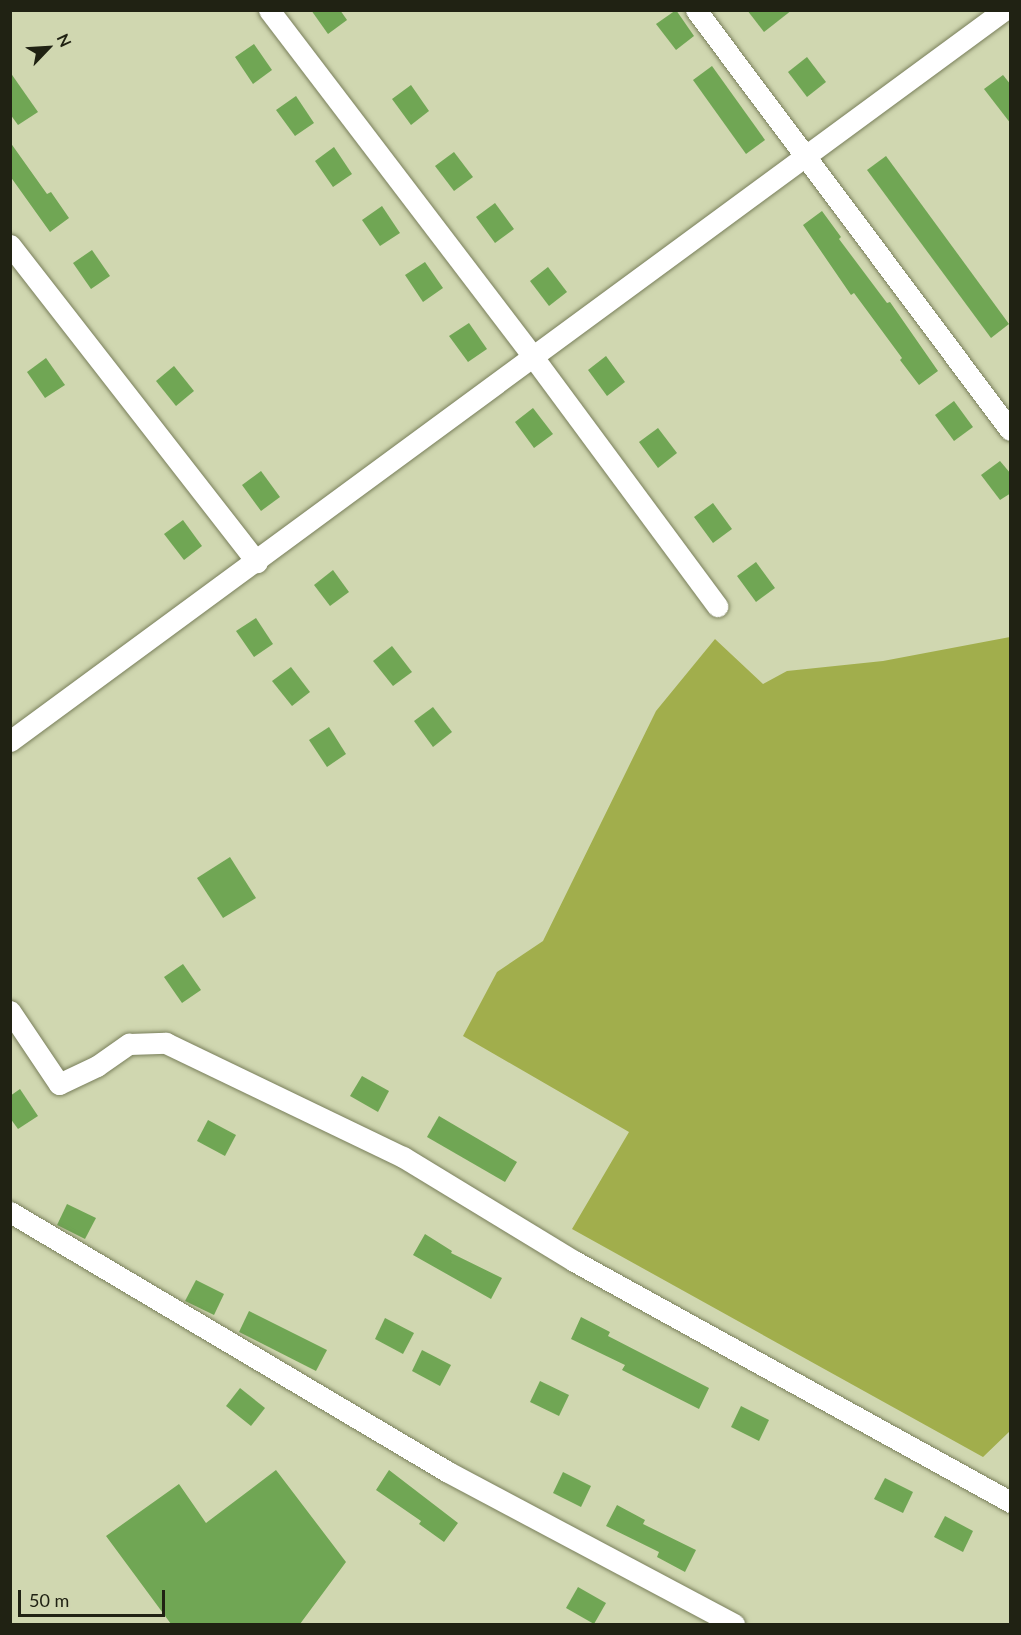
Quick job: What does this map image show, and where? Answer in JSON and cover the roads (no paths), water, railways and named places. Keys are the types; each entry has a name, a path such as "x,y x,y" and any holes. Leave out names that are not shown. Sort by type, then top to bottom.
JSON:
{"street":[{"path":"269,10 533,357 717,606"},
{"path":"696,10 1011,430"},
{"path":"10,741 1004,10"},
{"path":"10,245 256,562"},
{"path":"10,1011 59,1084 97,1066 129,1044 166,1043 403,1157 574,1261 1011,1502"},
{"path":"10,1212 448,1472 734,1624"}]}
